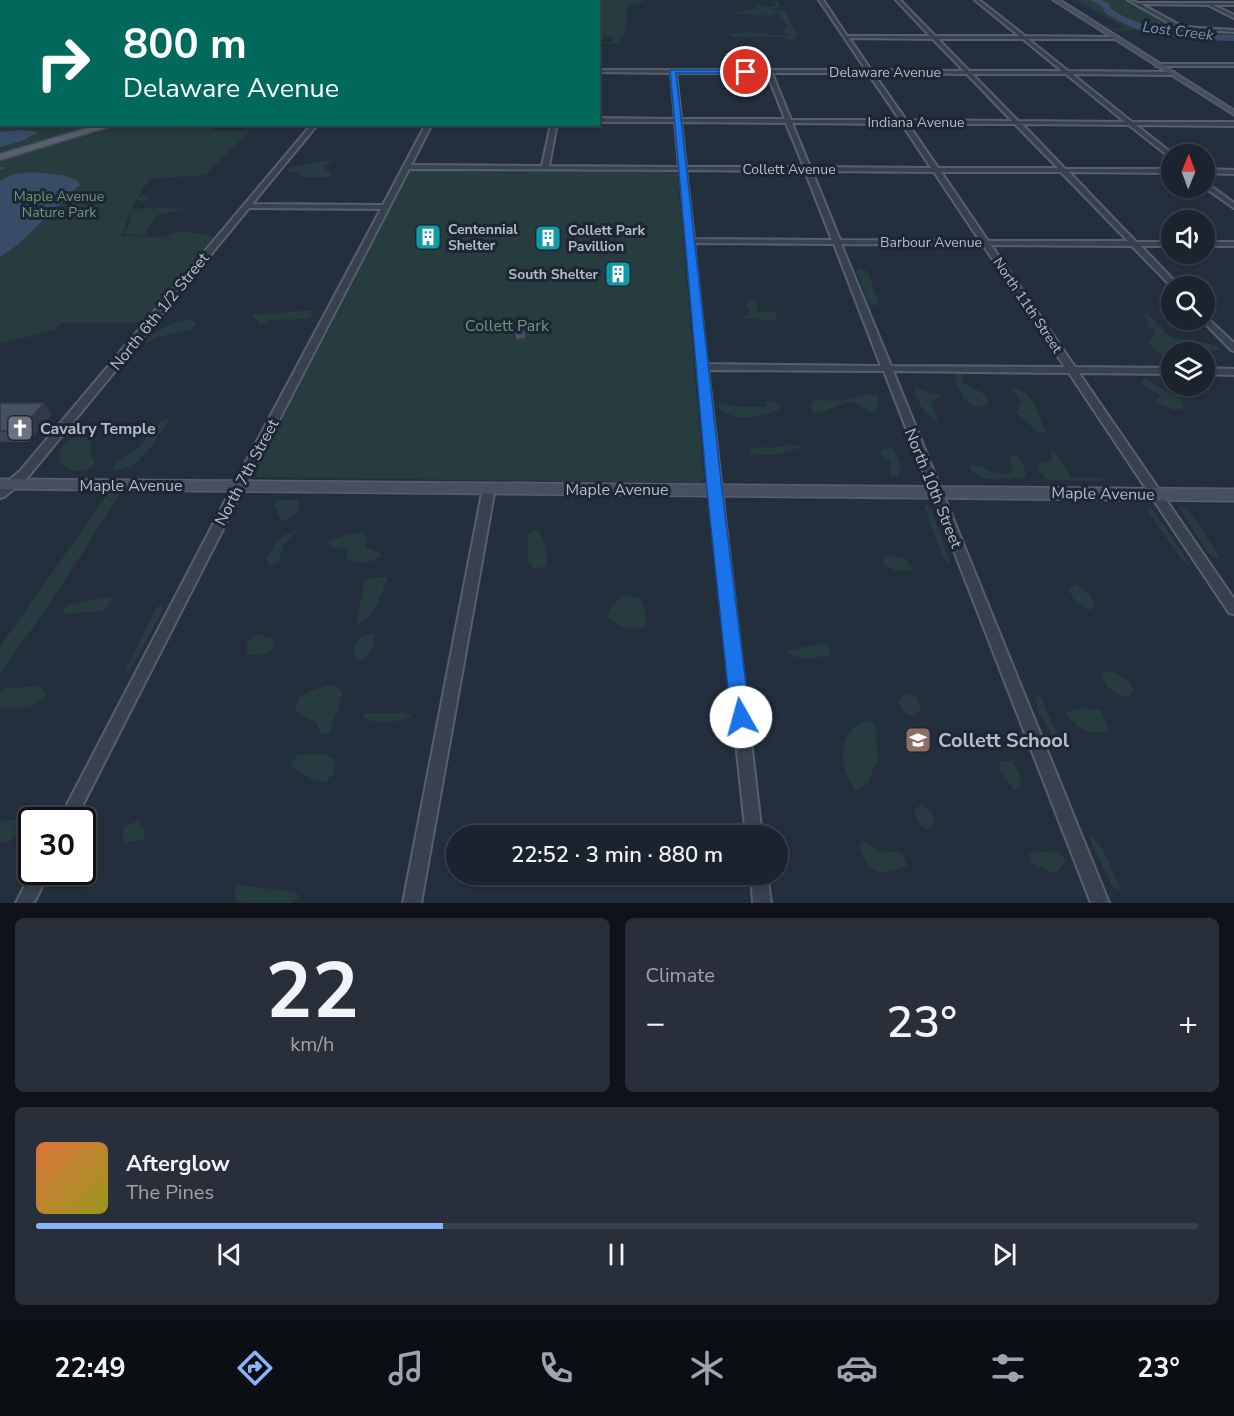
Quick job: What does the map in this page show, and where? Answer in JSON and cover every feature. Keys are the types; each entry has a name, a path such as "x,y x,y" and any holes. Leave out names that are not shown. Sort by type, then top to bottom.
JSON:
{"main road":[{"path":"1056,0 1234,113"},
{"path":"0,157 106,126"},
{"name":"Maple Avenue","path":"4,488 239,486 1234,495"}],"street":[{"name":"North 11th Street","path":"821,0 1234,609"},
{"path":"898,0 1165,276"},
{"path":"977,0 1161,148"},
{"path":"1130,0 1174,25 1190,30 1234,31"},
{"path":"1199,0 1234,17"},
{"path":"1136,3 1234,4"},
{"path":"847,37 1116,38"},
{"path":"1158,65 1234,65"},
{"name":"Delaware Avenue","path":"600,71 1172,74"},
{"path":"673,71 715,490 753,825"},
{"name":"North 10th Street","path":"769,72 1100,903"},
{"name":"Indiana Avenue","path":"600,120 1234,124"},
{"name":"North 6th 1/2 Street","path":"4,488 24,474 313,126"},
{"name":"North 7th Street","path":"74,807 428,126"},
{"path":"545,168 554,126"},
{"name":"Collett Avenue","path":"406,167 1161,171"},
{"path":"1215,171 1234,172"},
{"path":"1215,191 1234,206"},
{"path":"246,206 386,207"},
{"name":"Barbour Avenue","path":"690,241 1161,244"},
{"path":"1215,244 1234,244"},
{"path":"1215,329 1234,348"},
{"path":"702,367 1161,371"},
{"path":"1215,371 1234,372"},
{"path":"412,903 489,488"},
{"path":"25,903 34,885"},
{"path":"760,885 762,903"}],"green space":[{"path":"600,0 645,0 640,2 642,3 628,6 624,37 620,37 619,43 600,44 600,42 612,42 615,37 600,37"},
{"path":"1074,0 1127,0 1180,29 1200,32 1234,32 1234,41 1149,34 1131,29 1133,30 1114,31 1109,28 1127,28"},
{"path":"777,1 781,6 772,10 785,11 798,37 794,36 794,41 782,37 731,37 729,35 749,32 791,36 780,32 787,28 784,20 778,18 781,15 779,13 771,16 761,14 765,16 762,16 731,13 754,9 757,4 773,6"},
{"path":"0,126 102,126 0,155"},
{"name":"Maple Avenue Nature Park","path":"117,126 214,126 211,130 251,130 205,175 150,179 137,198 144,195 149,198 148,200 143,202 136,199 121,236 164,237 180,231 217,237 144,323 61,323 55,330 0,344 0,159"},
{"path":"333,161 323,167 332,174 327,177 300,177 299,172 288,172 290,167"},
{"name":"Collett Park","path":"411,170 677,171 704,480 700,483 257,477 257,469"},
{"path":"131,209 185,209 157,215 146,230 146,235 123,234 131,223"},
{"path":"859,268 867,271 879,301 878,306 869,303 856,271"},
{"path":"749,300 756,300 758,312 776,312 777,321 741,318 750,313 746,303"},
{"path":"312,310 313,315 308,319 271,320 266,325 258,324 258,320 253,318 253,315"},
{"path":"1147,313 1171,338 1204,342 1161,342 1161,354 1148,343 1155,335 1153,329 1145,327 1149,324 1145,316"},
{"path":"191,320 196,323 191,330 158,337 146,344 146,340 167,325"},
{"path":"963,374 963,382 982,393 989,404 975,406 970,404 959,389 954,377"},
{"path":"1148,379 1161,388 1161,395 1142,384 1142,380"},
{"path":"914,388 942,396 931,403 937,421 922,407"},
{"path":"1013,388 1021,390 1031,399 1046,432 1036,431 1016,412 1022,402"},
{"path":"871,394 878,396 878,407 872,413 853,403 841,404 819,413 813,413 811,406 814,400 839,401"},
{"path":"1161,395 1177,396 1185,405 1182,409 1174,410 1155,402"},
{"path":"772,401 780,405 779,410 748,418 732,416 718,407 720,403 739,407 767,407 766,402"},
{"path":"168,419 139,460 131,466 113,471 114,464 137,449 162,420"},
{"path":"86,434 91,441 90,456 95,461 94,466 82,471 72,471 60,461 60,453 63,446 72,439"},
{"path":"789,444 805,446 776,455 752,454 748,450 779,447"},
{"path":"891,448 900,462 897,477 890,476 890,461 881,455 880,450"},
{"path":"1050,452 1056,452 1071,478 1112,478 1096,481 1049,480 1038,470 1039,464 1052,460"},
{"path":"1014,454 1021,461 1026,473 1024,478 986,479 972,472 970,465 998,473 1013,473 1010,458"},
{"path":"123,490 44,612 0,673 0,647 106,496 112,491"},
{"path":"280,500 298,500 300,508 292,517 282,521 273,504"},
{"path":"1178,505 1196,520 1219,556 1216,558 1208,553"},
{"path":"924,506 931,509 950,561 948,563 943,557"},
{"path":"1150,508 1191,566 1182,560 1147,510"},
{"path":"538,530 545,547 546,566 534,569 528,561 528,534"},
{"path":"297,531 285,543 278,563 271,566 266,559 275,544 281,537"},
{"path":"361,532 368,536 365,547 383,554 370,561 357,562 347,559 347,550 330,547 329,541"},
{"path":"892,555 904,558 912,566 912,570 897,571 883,564 883,559"},
{"path":"378,577 388,578 376,606 363,622 356,624 365,580"},
{"path":"1076,584 1089,593 1095,606 1091,610 1074,600 1068,589"},
{"path":"115,596 104,611 62,614 66,605"},
{"path":"623,596 639,597 644,605 647,627 625,628 607,616 610,608"},
{"path":"162,605 163,610 127,675 126,669 157,607"},
{"path":"374,633 373,647 365,659 356,660 353,651 360,637"},
{"path":"258,634 272,638 274,647 270,652 258,655 247,654 247,643"},
{"path":"819,643 828,644 830,655 802,658 788,651"},
{"path":"1111,671 1128,680 1134,689 1128,697 1114,692 1106,683 1101,673"},
{"path":"331,684 343,692 330,732 321,735 317,723 295,711 298,698"},
{"path":"38,686 46,694 37,703 20,709 0,707 0,693 5,689"},
{"path":"905,694 915,696 921,707 916,715 907,715 898,702"},
{"path":"1039,694 1057,734 1056,742 1039,713 1035,698"},
{"path":"1081,708 1101,710 1109,730 1095,733 1079,727 1066,713"},
{"path":"366,713 405,713 412,716 379,722 362,716"},
{"path":"869,721 875,725 878,760 868,783 856,792 846,772 843,750 850,732 858,725"},
{"path":"324,754 336,760 333,774 325,782 315,781 290,766 297,755"},
{"path":"1000,761 1013,762 1021,777 1019,787 1014,790 999,771"},
{"path":"921,804 933,813 935,823 927,829 920,825 914,811"},
{"path":"18,819 18,835 11,841 0,843 0,821"},
{"path":"138,821 145,829 143,840 123,843 123,827"},
{"path":"1090,835 1102,847 1122,892 1112,886 1091,843"},
{"path":"864,840 878,851 902,853 907,866 889,872 870,867 859,844"},
{"path":"1055,851 1067,861 1055,873 1031,863 1029,853"},
{"path":"236,885 296,892 299,897 292,903 241,903 234,897"}],"water":[{"path":"21,130 39,132 22,141 0,147 0,132"},
{"path":"30,172 62,175 77,180 80,185 16,246 0,257 0,181 11,175"}],"building":[{"path":"538,225 558,225 557,239 536,239"},
{"path":"524,329 527,338 516,340 514,330"},
{"path":"0,403 44,403 20,431 0,431"}],"waterway":[{"name":"Lost Creek","path":"1094,0 1107,6 1107,10 1121,19 1151,31 1184,36 1234,38"}],"place":[{"name":"Centennial Shelter","path":"428,237"},
{"name":"Collett Park Pavillion","path":"548,238"},
{"name":"South Shelter","path":"618,274"},
{"name":"Cavalry Temple","path":"20,428"},
{"name":"Collett School","path":"918,740"}],"route":[{"path":"741,717 715,490 673,71 746,72"}]}
